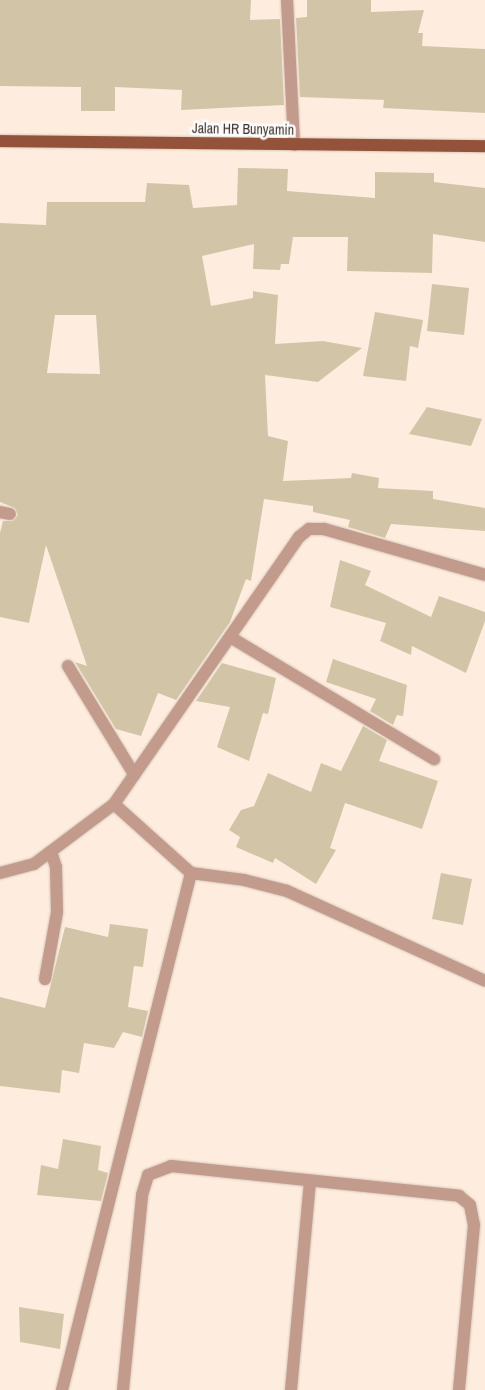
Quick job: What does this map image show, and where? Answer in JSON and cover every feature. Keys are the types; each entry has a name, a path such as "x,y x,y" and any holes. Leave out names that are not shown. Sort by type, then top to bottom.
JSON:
{"main road":[{"name":"Jalan HR Bunyamin","path":"0,141 485,146"}],"street":[{"path":"287,0 294,145"},
{"path":"0,873 34,864 114,804 299,537 309,529 324,529 485,575"},
{"path":"230,637 434,759"},
{"path":"68,666 134,774"},
{"path":"114,804 191,873 244,880 287,891 485,981"},
{"path":"45,978 57,912 56,867 51,852"},
{"path":"62,1390 191,873"},
{"path":"123,1390 142,1195 148,1175 160,1168 171,1166 459,1196 470,1205 474,1225 459,1390"},
{"path":"290,1390 310,1181"}],"building":[{"path":"0,0 251,0 250,20 280,19 284,105 181,110 182,90 115,87 115,111 81,111 81,87 0,86"},
{"path":"307,0 371,0 371,12 424,10 418,33 423,33 422,46 485,49 485,113 383,108 384,100 300,97 296,18 307,17"},
{"path":"238,168 288,169 287,191 375,198 375,172 434,173 434,182 485,188 485,242 433,234 432,273 347,271 348,237 293,237 289,264 281,264 280,270 253,269 254,244 202,256 211,306 253,298 253,291 278,295 275,344 323,341 362,348 318,382 265,375 268,436 288,441 283,481 351,478 352,473 379,478 378,488 433,491 433,499 485,508 485,531 391,524 385,538 348,527 350,520 313,512 313,506 264,499 251,581 246,579 230,622 176,700 158,693 141,736 116,729 75,662 87,666 46,545 29,623 0,617 0,533 3,521 13,521 18,515 15,508 0,502 0,223 46,225 47,202 145,202 147,183 189,185 193,208 237,205","holes":["55,315 96,315 100,374 47,373"]},
{"path":"432,284 469,288 464,335 427,331"},
{"path":"375,312 423,320 418,348 410,346 406,381 363,376"},
{"path":"427,407 482,419 471,446 409,434"},
{"path":"340,560 371,571 365,585 431,617 439,596 485,612 485,621 466,673 412,646 411,655 380,641 386,623 330,607"},
{"path":"333,659 407,685 403,716 397,715 393,725 370,711 376,699 326,682"},
{"path":"222,663 276,678 268,714 263,713 249,761 217,747 230,707 196,701"},
{"path":"363,726 387,740 379,761 438,781 422,829 345,803 330,848 336,850 316,884 275,858 273,863 236,847 240,837 229,830 241,810 254,806 268,773 311,792 321,763 341,771"},
{"path":"441,873 472,879 463,925 432,919"},
{"path":"110,924 148,929 143,967 134,966 128,1007 148,1011 142,1037 123,1032 114,1048 84,1043 79,1073 62,1070 60,1093 0,1086 0,997 45,1008 65,927 108,937"},
{"path":"63,1139 101,1146 98,1170 108,1173 101,1201 37,1195 41,1165 58,1169"},
{"path":"19,1307 64,1314 60,1349 20,1342"}]}
